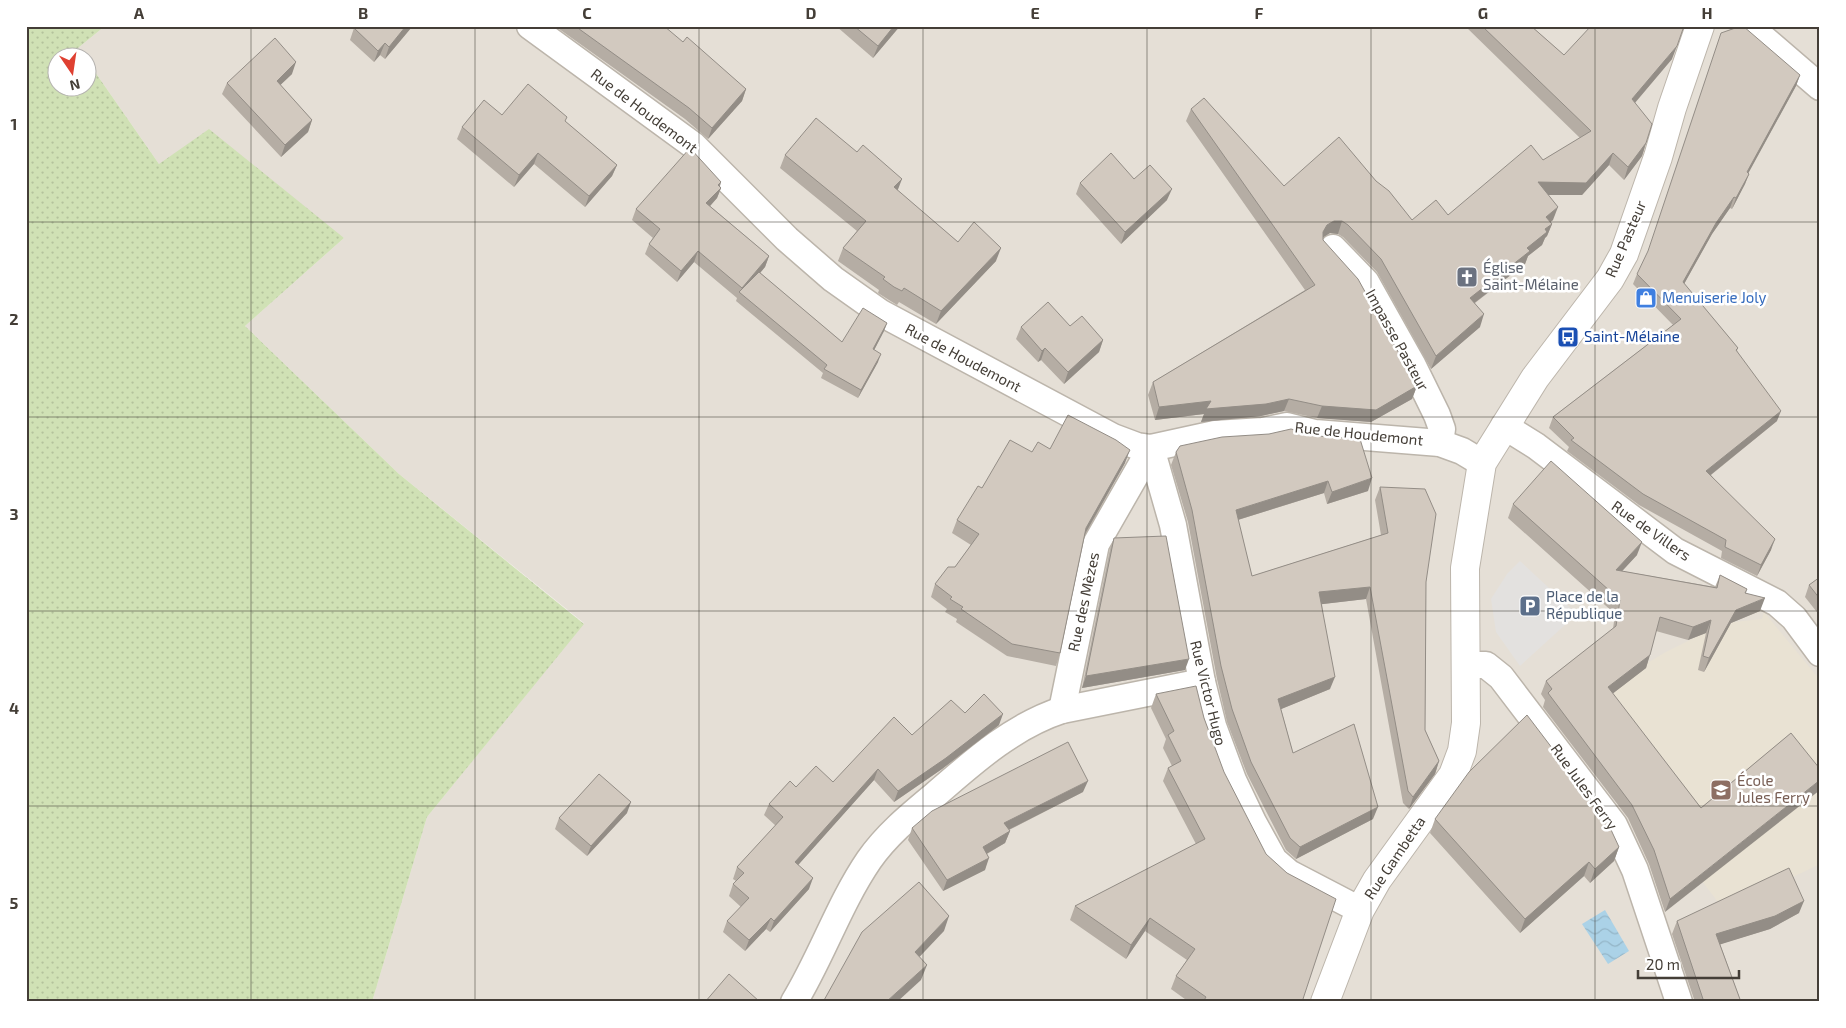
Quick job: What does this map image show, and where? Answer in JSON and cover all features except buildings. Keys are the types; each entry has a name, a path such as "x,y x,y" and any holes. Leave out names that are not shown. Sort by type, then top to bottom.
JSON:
{"street":[{"name":"Rue de Houdemont","path":"530,26 693,145 787,239 833,279 881,314 1105,433 1137,446 1151,448 1214,434 1263,431 1287,426 1315,433 1440,443 1462,451 1482,463"},
{"name":"Rue Pasteur","path":"1504,426 1535,378 1610,279 1624,254 1658,157 1672,108 1700,26"},
{"path":"1749,26 1820,87"},
{"name":"Impasse Pasteur","path":"1333,248 1366,282 1407,356 1437,415 1442,429 1440,443"},
{"path":"1466,665 1465,568 1482,463 1504,426"},
{"name":"Rue de Villers","path":"1504,426 1536,446 1675,551 1777,603 1794,618 1820,653"},
{"name":"Rue Victor Hugo","path":"1151,448 1172,525 1202,682 1213,726 1233,780 1252,822 1274,860 1289,873 1360,910"},
{"name":"Rue des Mèzes","path":"1062,710 1096,544 1151,448"},
{"name":"Rue Gambetta","path":"1325,1002 1360,910 1377,880 1453,775 1462,751 1466,723 1466,665"},
{"name":"Rue Jules Ferry","path":"1466,665 1486,665 1501,678 1614,825 1635,870 1679,1002"},
{"path":"794,1002 810,976 856,880 886,839 981,755 1036,720 1062,710 1202,682"}],"shaded area":[{"path":"105,26 1820,26 1820,1002 372,1002 427,817 584,623 399,474 245,326 344,238 159,164 98,76 98,48 78,48"},
{"name":"Place de la République","path":"1520,561 1577,614 1520,666 1496,632 1491,599 1507,574"},
{"name":"École Jules Ferry","path":"1764,612 1820,680 1820,864 1724,910 1680,852 1567,728 1541,694 1615,637 1636,670 1700,635 1733,622 1762,619"}],"green space":[{"path":"26,26 105,26 78,48 48,48 48,98 98,98 98,76 159,164 209,129 344,238 245,326 399,474 584,624 427,817 372,1002 33,1002 26,996"}],"water":[{"path":"1605,910 1629,951 1608,964 1582,924"}],"place":[{"name":"Église Saint-Mélaine","path":"1467,277"},
{"name":"Menuiserie Joly","path":"1646,298"},
{"name":"Saint-Mélaine","path":"1568,337"},
{"name":"Place de la République","path":"1530,606"},
{"name":"École Jules Ferry","path":"1721,790"}]}
